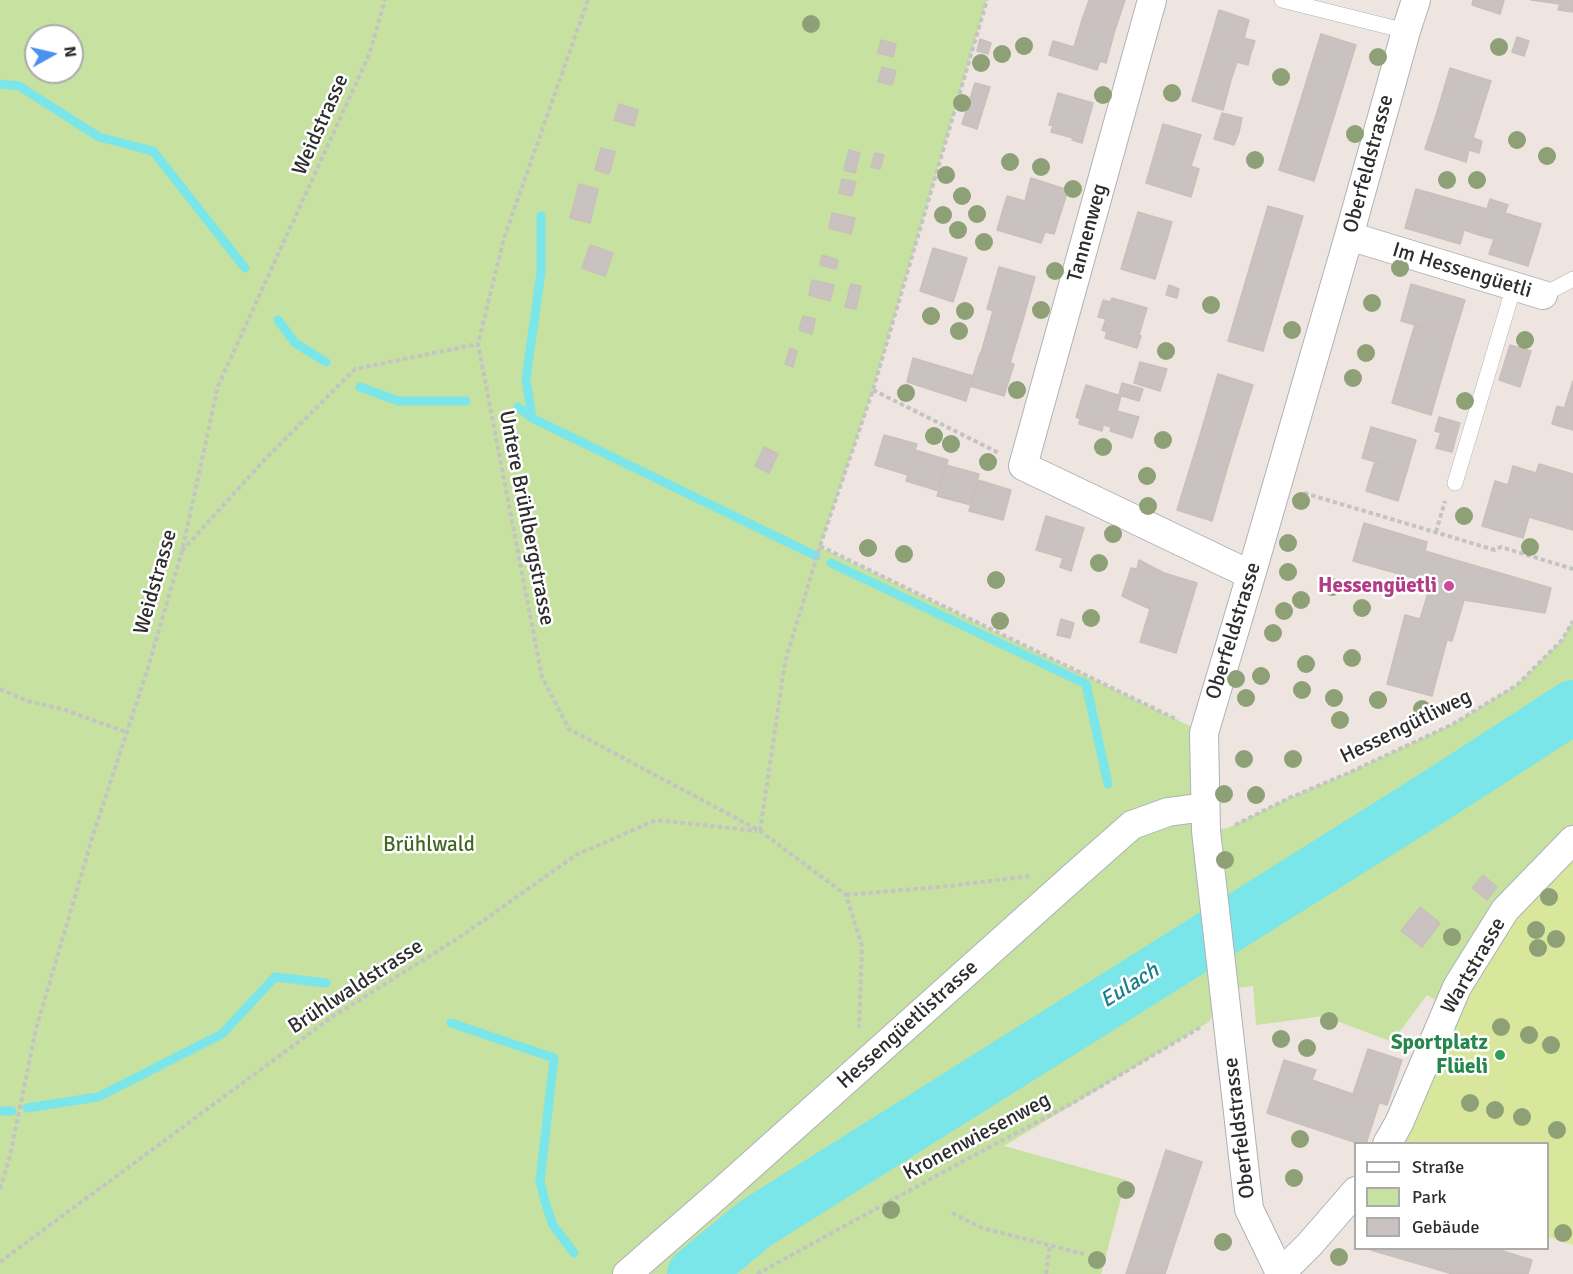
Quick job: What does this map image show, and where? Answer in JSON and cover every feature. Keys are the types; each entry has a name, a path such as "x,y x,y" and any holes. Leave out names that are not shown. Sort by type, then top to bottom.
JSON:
{"street":[{"name":"Tannenweg","path":"1023,466 1152,0"},
{"name":"Oberfeldstrasse","path":"1281,1274 1249,1209 1210,876 1206,831 1204,733 1416,0"},
{"name":"Im Hessengüetli","path":"1349,236 1543,295"},
{"path":"1023,466 1251,575"},
{"name":"Hessengüetlistrasse","path":"627,1274 1132,825 1168,812 1205,807"},
{"name":"Wartstrasse","path":"1388,1142 1399,1123 1457,987 1505,910 1573,840"},
{"path":"1281,1274 1310,1245 1354,1193"}],"lane":[{"path":"1282,0 1406,31"},
{"name":"Im Hessengüetli","path":"1543,295 1573,279"},
{"path":"1455,483 1514,286"}],"path":[{"name":"Weidstrasse","path":"0,1189 10,1156 36,1029 93,836 146,674 182,551 218,386 369,56 386,0"},
{"name":"Untere Brühlbergstrasse","path":"588,0 504,238 478,344 542,677 569,729 760,831 846,895"},
{"path":"760,831 785,662 820,546 873,390 987,0"},
{"path":"182,551 267,457 354,369 478,344"},
{"path":"873,390 1023,466"},
{"path":"1295,490 1495,550 1501,547 1573,569"},
{"path":"1436,532 1443,508"},
{"path":"820,546 1204,733"},
{"name":"Hessengütliweg","path":"1228,828 1453,724 1517,685 1562,640 1573,621"},
{"path":"0,689 28,701 62,709 126,732"},
{"name":"Brühlwaldstrasse","path":"0,1262 332,1017 460,937 576,855 656,820 760,831"},
{"path":"857,1071 862,946 846,895 950,886 1042,874 1073,877"},
{"name":"Kronenwiesenweg","path":"757,1274 1071,1104 1209,1022"},
{"path":"952,1214 982,1228 1084,1254"},
{"path":"1046,1274 1050,1245"}],"green space":[{"name":"Brühlwald","path":"0,0 987,0 873,390 820,547 1204,733 1206,831 1228,828 1453,724 1517,685 1562,640 1573,621 1573,826 1504,899 1439,1002 1427,995 1392,1042 1324,1016 1256,1025 1253,986 1225,989 1209,1022 1004,1146 1126,1180 1101,1274 0,1274"},
{"name":"Sportplatz Flüeli","path":"1573,840 1573,1245 1549,1237 1549,1142 1388,1142 1457,987"}],"building":[{"path":"1089,0 1125,0 1115,30 1082,20"},
{"path":"1473,0 1504,0 1500,14 1472,5"},
{"path":"1531,0 1573,0 1573,12 1558,10 1560,4"},
{"path":"1219,10 1249,20 1244,38 1255,41 1251,53 1210,41"},
{"path":"1082,20 1115,30 1106,63 1100,61 1097,70 1049,55 1053,41 1074,47"},
{"path":"1321,34 1356,45 1335,113 1300,102"},
{"path":"1517,37 1529,41 1524,56 1512,52"},
{"path":"980,39 991,43 988,54 977,51"},
{"path":"881,40 896,44 893,57 878,53"},
{"path":"1210,41 1251,53 1248,65 1237,62 1231,80 1201,71"},
{"path":"882,67 896,71 892,85 878,82"},
{"path":"1450,68 1491,81 1478,122 1438,109"},
{"path":"1201,71 1231,80 1223,110 1192,101"},
{"path":"975,83 990,87 977,129 962,124"},
{"path":"1058,93 1093,103 1082,143 1051,132 1053,125 1049,125"},
{"path":"1300,102 1335,113 1314,181 1279,170"},
{"path":"619,104 638,110 634,126 614,120"},
{"path":"1438,109 1478,122 1473,138 1482,141 1479,153 1469,150 1466,162 1425,149"},
{"path":"1222,113 1242,118 1239,132 1218,126"},
{"path":"1163,124 1201,135 1191,166 1199,169 1191,197 1146,183"},
{"path":"1218,126 1239,132 1234,145 1214,139"},
{"path":"601,148 615,152 609,174 595,170"},
{"path":"849,150 860,153 855,173 844,170"},
{"path":"875,153 884,155 880,169 871,167"},
{"path":"1031,178 1068,190 1054,234 1045,232 1041,243 997,230 1007,196 1025,201"},
{"path":"842,179 856,182 852,196 839,193"},
{"path":"579,184 598,189 590,223 570,218"},
{"path":"1416,189 1487,209 1479,235 1464,230 1460,244 1405,228"},
{"path":"1490,199 1508,205 1505,213 1541,224 1528,266 1489,254 1494,239 1479,235"},
{"path":"1268,206 1303,216 1283,283 1248,273"},
{"path":"1138,212 1172,222 1155,279 1121,269"},
{"path":"832,213 855,218 851,234 829,228"},
{"path":"590,245 613,253 605,276 582,268"},
{"path":"933,248 967,258 953,302 920,291"},
{"path":"822,255 838,260 836,269 820,265"},
{"path":"999,267 1035,277 1023,320 987,309"},
{"path":"1248,273 1283,283 1263,351 1228,341"},
{"path":"812,280 834,285 830,301 809,295"},
{"path":"851,284 861,286 856,309 845,307"},
{"path":"1411,284 1465,300 1454,336 1401,321"},
{"path":"1169,285 1179,289 1177,298 1166,295"},
{"path":"1112,298 1147,308 1137,348 1105,338 1107,332 1102,330 1106,319 1098,317 1103,300 1110,302"},
{"path":"993,311 1023,320 1010,363 981,353"},
{"path":"803,316 815,319 812,334 799,330"},
{"path":"1415,324 1454,336 1442,377 1403,365"},
{"path":"1510,345 1531,351 1526,367 1505,361"},
{"path":"790,348 797,351 793,367 785,364"},
{"path":"980,353 1014,364 1004,396 970,386"},
{"path":"913,358 973,376 966,401 907,382"},
{"path":"1505,361 1526,367 1520,387 1499,380"},
{"path":"1140,362 1167,369 1160,391 1134,383"},
{"path":"1403,365 1442,377 1431,415 1392,403"},
{"path":"1218,374 1253,385 1232,452 1198,442"},
{"path":"1573,381 1573,415 1563,412"},
{"path":"1122,383 1143,389 1139,401 1119,395"},
{"path":"1086,385 1121,396 1117,411 1139,417 1132,438 1110,431 1111,427 1103,425 1102,431 1079,424 1080,419 1076,417"},
{"path":"1557,406 1564,408 1563,412 1573,415 1573,430 1552,424"},
{"path":"1439,417 1460,423 1456,437 1435,431"},
{"path":"1371,427 1416,440 1407,471 1362,458"},
{"path":"1441,432 1456,437 1452,452 1436,448"},
{"path":"884,435 917,444 908,475 875,465"},
{"path":"1198,442 1232,452 1212,521 1177,510"},
{"path":"764,447 778,454 769,473 755,466"},
{"path":"915,450 948,460 939,491 906,481"},
{"path":"1375,461 1407,471 1398,501 1366,491"},
{"path":"1539,464 1573,474 1573,530 1529,517 1523,538 1482,526 1495,481 1508,485 1513,466 1536,473"},
{"path":"946,465 979,474 971,505 937,496"},
{"path":"978,480 1011,490 1003,520 969,511"},
{"path":"1046,516 1084,528 1071,571 1060,567 1063,558 1036,550"},
{"path":"1364,523 1427,542 1425,551 1551,588 1545,613 1464,600 1452,641 1447,640 1432,696 1387,684 1405,615 1420,619 1431,583 1353,561"},
{"path":"1139,560 1164,573 1197,583 1176,653 1140,642 1150,609 1122,596 1131,568 1137,569"},
{"path":"1061,619 1074,623 1070,638 1057,635"},
{"path":"1483,875 1497,887 1487,900 1472,888"},
{"path":"1420,907 1440,923 1422,947 1401,931"},
{"path":"1368,1049 1402,1060 1387,1105 1353,1094"},
{"path":"1284,1060 1316,1070 1312,1080 1379,1103 1367,1142 1354,1142 1267,1113"},
{"path":"1166,1150 1202,1162 1174,1246 1139,1234"},
{"path":"1139,1234 1174,1246 1165,1274 1126,1274"},
{"path":"1371,1250 1452,1250 1446,1272"},
{"path":"1452,1250 1500,1250 1532,1260 1528,1274 1452,1274 1446,1272"}],"waterway":[{"path":"0,84 19,86 99,137 153,151 245,268"},
{"path":"541,216 541,272 526,379 532,418 816,556"},
{"path":"278,320 295,343 326,362"},
{"path":"360,387 398,401 466,401"},
{"path":"518,407 532,418"},
{"path":"831,563 1086,684 1108,784"},
{"name":"Eulach","path":"694,1274 756,1223 1573,707"},
{"path":"1259,907 1260,931"},
{"path":"27,1108 98,1097 222,1034 275,977 326,983"},
{"path":"451,1023 554,1058 540,1181 553,1225 574,1253"},
{"path":"0,1111 12,1111"}],"place":[{"name":"Hessengüetli","path":"1449,586"},
{"name":"Sportplatz Flüeli","path":"1500,1055"}]}
